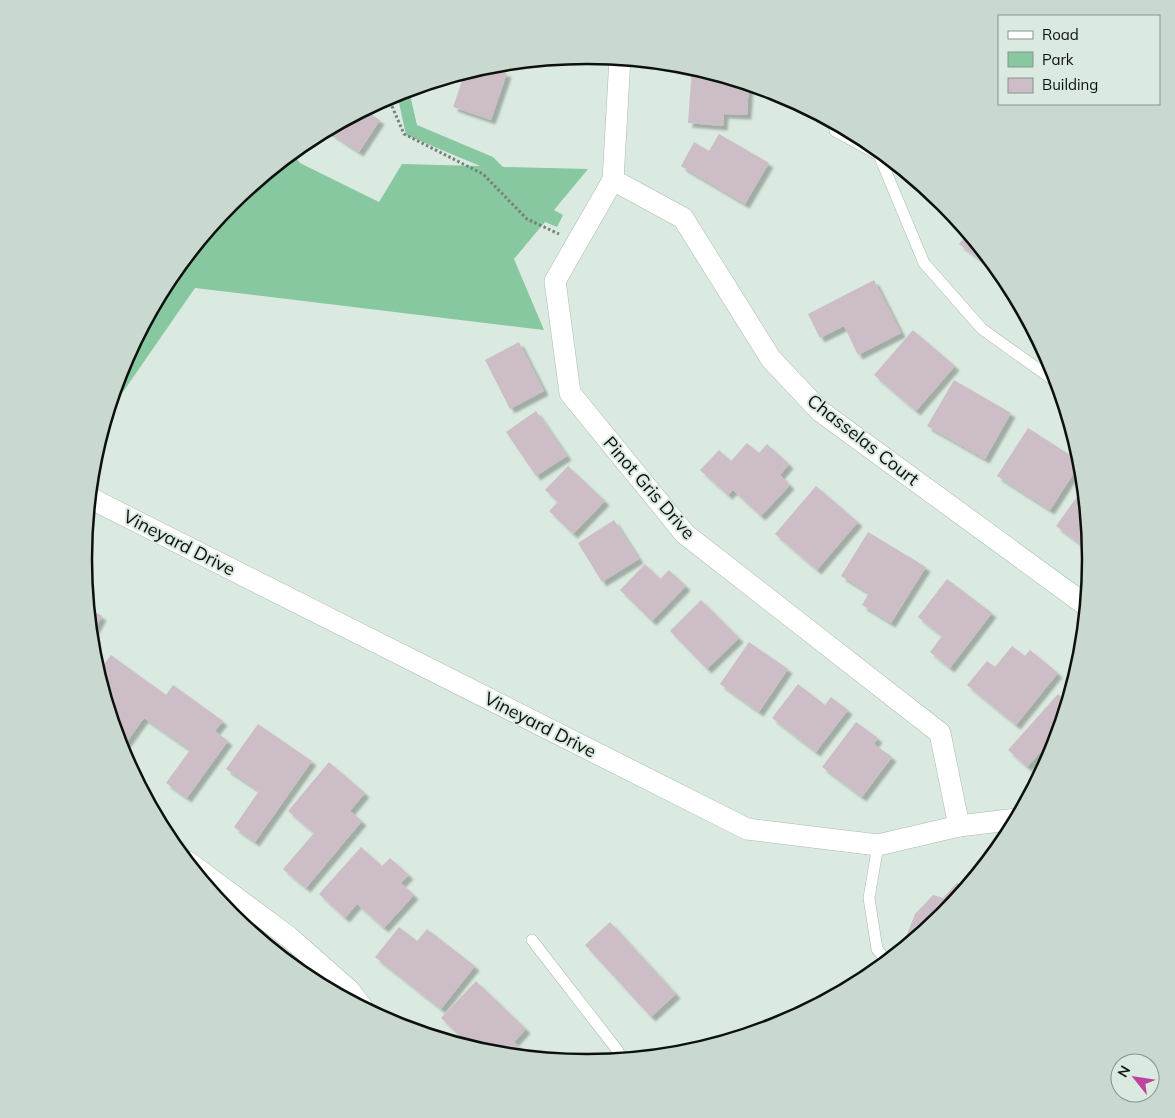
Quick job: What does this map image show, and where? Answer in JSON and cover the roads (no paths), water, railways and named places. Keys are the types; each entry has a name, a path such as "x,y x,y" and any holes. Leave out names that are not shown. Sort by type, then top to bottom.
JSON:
{"street":[{"name":"Pinot Gris Drive","path":"620,65 613,180 556,281 570,394 685,534 940,733 959,826"},
{"name":"Chasselas Court","path":"613,180 683,218 771,360 820,411 1081,602"},
{"name":"Vineyard Drive","path":"95,501 747,829 878,844 959,826 1008,820"},
{"path":"208,877 289,937 342,989"}],"lane":[{"path":"835,130 835,132 849,139"},
{"path":"884,162 924,263 982,329 1047,376"},
{"path":"878,844 869,898 877,949 883,957"},
{"path":"532,940 619,1053"}]}
